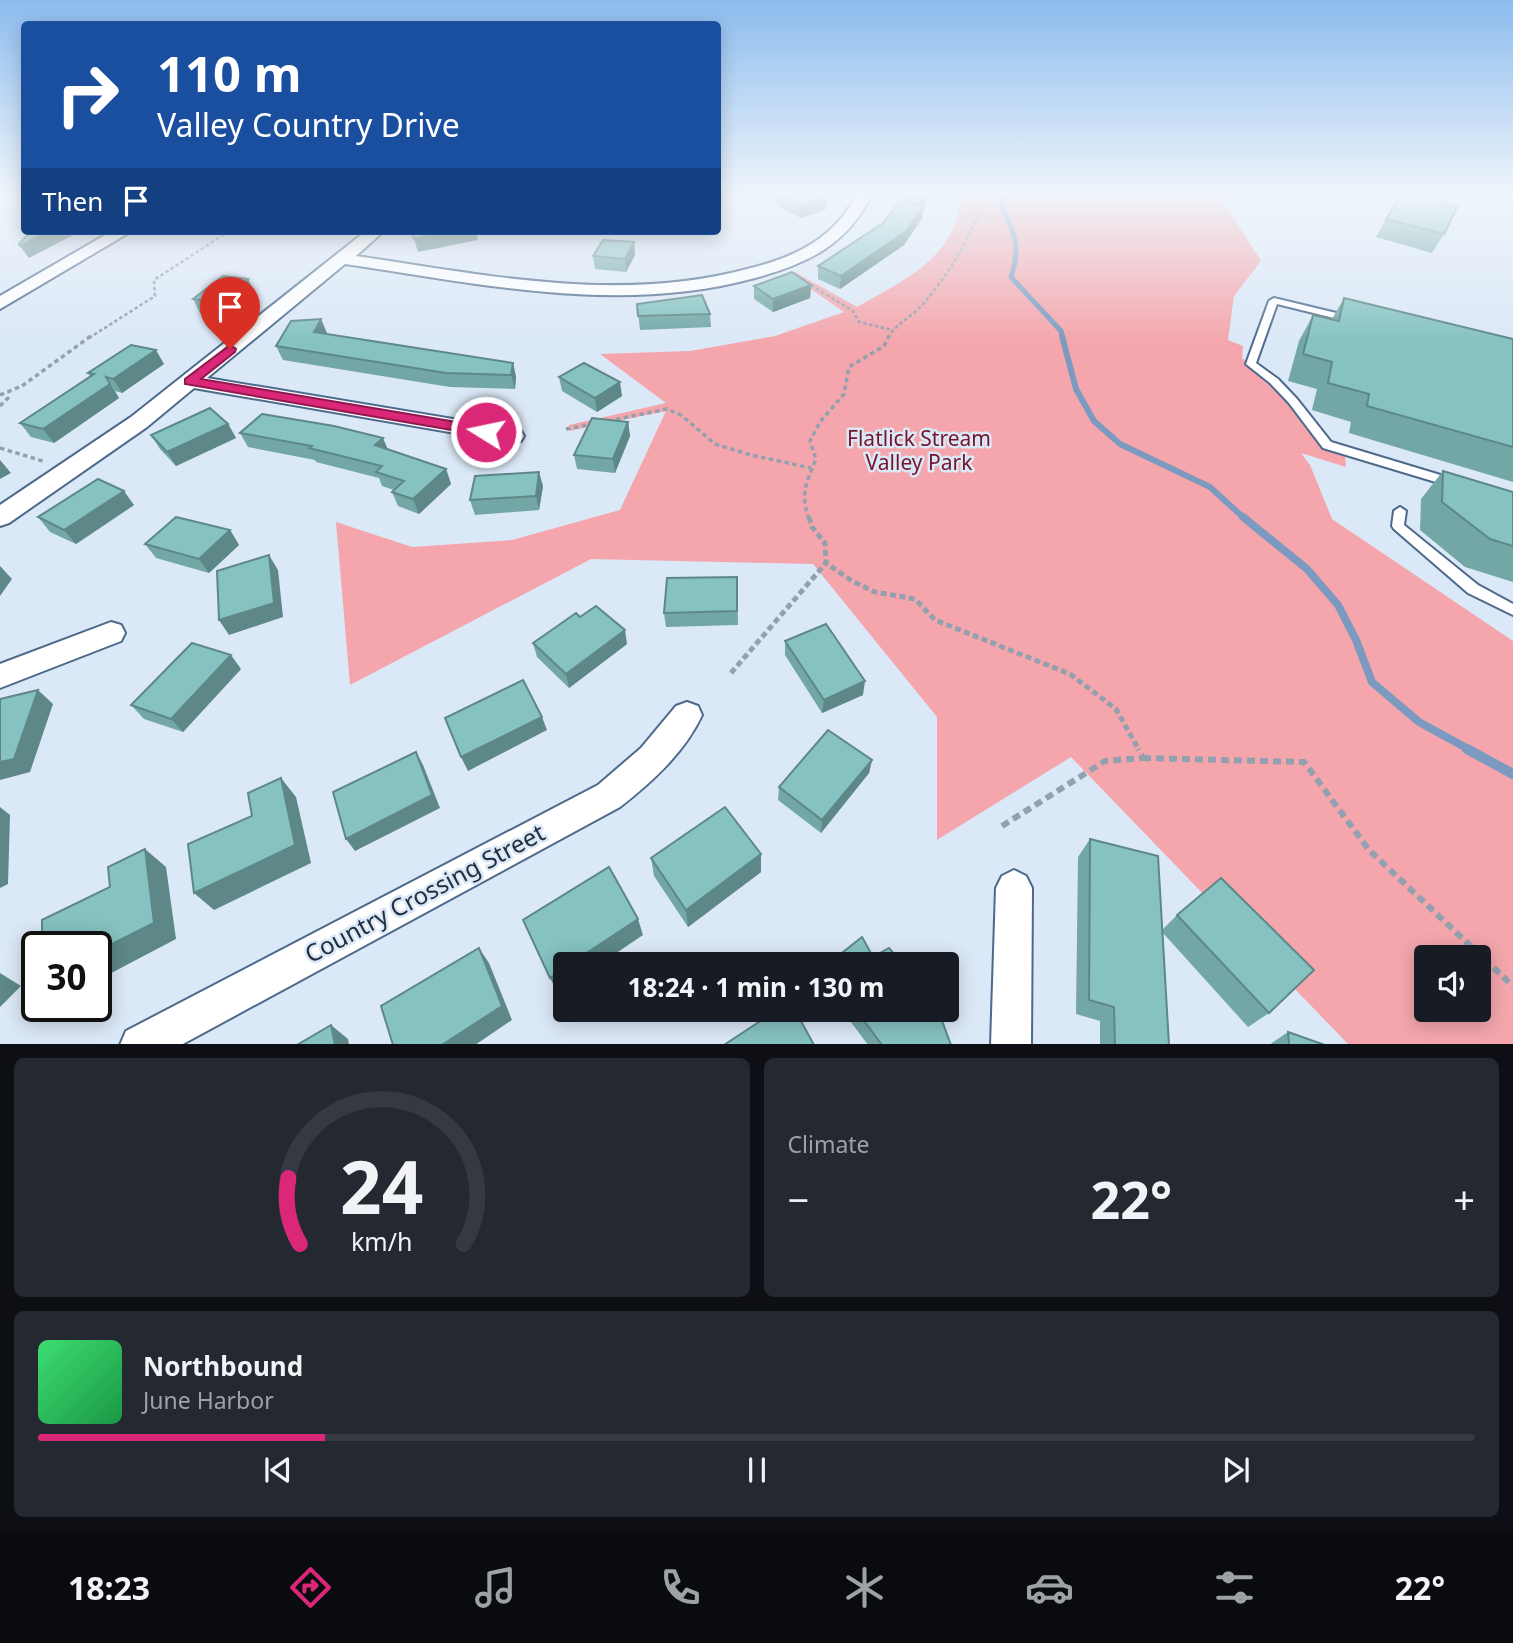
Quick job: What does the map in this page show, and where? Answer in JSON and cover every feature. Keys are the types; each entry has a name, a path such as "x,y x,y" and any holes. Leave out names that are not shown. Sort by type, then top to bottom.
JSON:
{"street":[{"path":"0,304 102,244"},
{"path":"0,517 98,453 361,244"},
{"path":"343,259 580,290 637,292 702,286 761,273 808,254 823,244"},
{"path":"190,381 513,436"},
{"path":"0,676 111,633"},
{"name":"Country Crossing Street","path":"142,1044 609,796 650,763 687,715"},
{"path":"1011,1044 1014,887"}],"lane":[{"path":"1367,324 1274,301 1251,364 1293,401 1327,445 1460,485"},
{"path":"1400,511 1398,526 1473,589 1513,610"}],"path":[{"path":"0,395 8,393 155,296 154,280 210,244"},
{"path":"731,673 826,563 825,543 812,527 803,502 811,468 816,459 810,441 820,422 844,394 849,368 884,346 892,330 921,307 958,260 965,244"},
{"path":"802,280 853,311 859,322 892,330"},
{"path":"0,406 8,398 8,393"},
{"path":"566,429 665,409 682,415 703,438 714,444 769,460 811,468"},
{"path":"0,448 57,465"},
{"path":"826,563 852,581 875,592 915,599 935,620 1070,674 1116,709 1143,758"},
{"path":"1002,826 1105,761 1143,758 1304,762 1369,850 1513,986"}],"green space":[{"name":"Flatlick Stream Valley Park","path":"944,244 1250,244 1261,261 1234,296 1228,340 1243,346 1242,358 1281,392 1317,442 1345,455 1346,467 1301,453 1310,465 1332,519 1513,641 1513,1044 1348,1044 1071,757 937,840 937,717 813,564 591,559 350,685 336,522 412,547 512,540 620,510 666,411 569,431 569,425 666,403 600,354 690,351 775,336 844,312 789,274 795,272 857,307 926,264"}],"building":[{"path":"601,244 633,244 625,259 593,256"},
{"path":"852,244 888,244 841,276 818,266"},
{"path":"792,272 811,285 773,299 754,286"},
{"path":"223,276 248,279 219,302 193,299"},
{"path":"702,295 710,314 638,316 637,304"},
{"path":"1344,298 1513,339 1513,447 1367,406 1369,394 1328,383 1332,362 1303,354 1313,315 1339,321"},
{"path":"321,319 314,332 513,363 511,375 446,373 276,346 291,321"},
{"path":"131,345 156,350 113,379 106,377 110,384 43,429 20,423 94,374 88,373"},
{"path":"584,363 620,382 595,398 559,377"},
{"path":"210,408 228,424 167,452 151,435"},
{"path":"262,414 334,426 383,438 375,445 446,469 413,499 392,492 404,481 376,472 382,466 309,448 312,446 240,433"},
{"path":"592,418 628,422 613,459 574,455"},
{"path":"1443,471 1513,492 1513,546 1490,539 1442,502"},
{"path":"539,472 536,496 470,500 475,476"},
{"path":"98,479 124,491 64,530 38,517"},
{"path":"176,517 230,530 199,559 145,544"},
{"path":"269,555 274,603 219,620 217,571"},
{"path":"737,577 737,611 664,613 667,578"},
{"path":"596,606 625,630 566,674 533,643 576,613 580,617"},
{"path":"826,624 865,681 824,700 785,641"},
{"path":"192,643 231,655 171,719 131,705"},
{"path":"523,680 542,717 461,757 445,718"},
{"path":"38,690 14,759 0,762 0,699"},
{"path":"828,730 872,760 822,820 779,787"},
{"path":"416,752 432,795 346,839 333,792"},
{"path":"281,778 295,845 194,893 188,844 252,816 248,793"},
{"path":"725,807 761,854 686,910 651,858"},
{"path":"1090,839 1158,856 1169,1044 1115,1044 1114,1007 1089,1000"},
{"path":"145,849 154,923 112,944 112,931 42,931 42,920 110,887 108,867"},
{"path":"609,867 638,919 588,952 553,952 553,976 550,978 523,920"},
{"path":"1221,878 1314,970 1269,1013 1177,915"},
{"path":"862,937 870,952 843,952"},
{"path":"479,948 502,1006 444,1044 393,1044 381,1006"},
{"path":"759,1022 802,1022 813,1044 726,1044"},
{"path":"865,1022 942,1022 951,1044 881,1044"},
{"path":"331,1025 335,1044 299,1044"},
{"path":"1288,1032 1322,1044 1289,1044"}],"waterway":[{"path":"1015,244 1016,257 1011,277 1061,331 1063,338"},
{"path":"1062,336 1076,389 1094,421 1120,444 1210,487 1245,519"},
{"path":"1243,517 1307,569 1338,605 1356,640 1372,682 1419,722 1470,750"},
{"path":"1467,749 1513,774"}],"route":[{"path":"230,349 190,381 486,432"}]}
